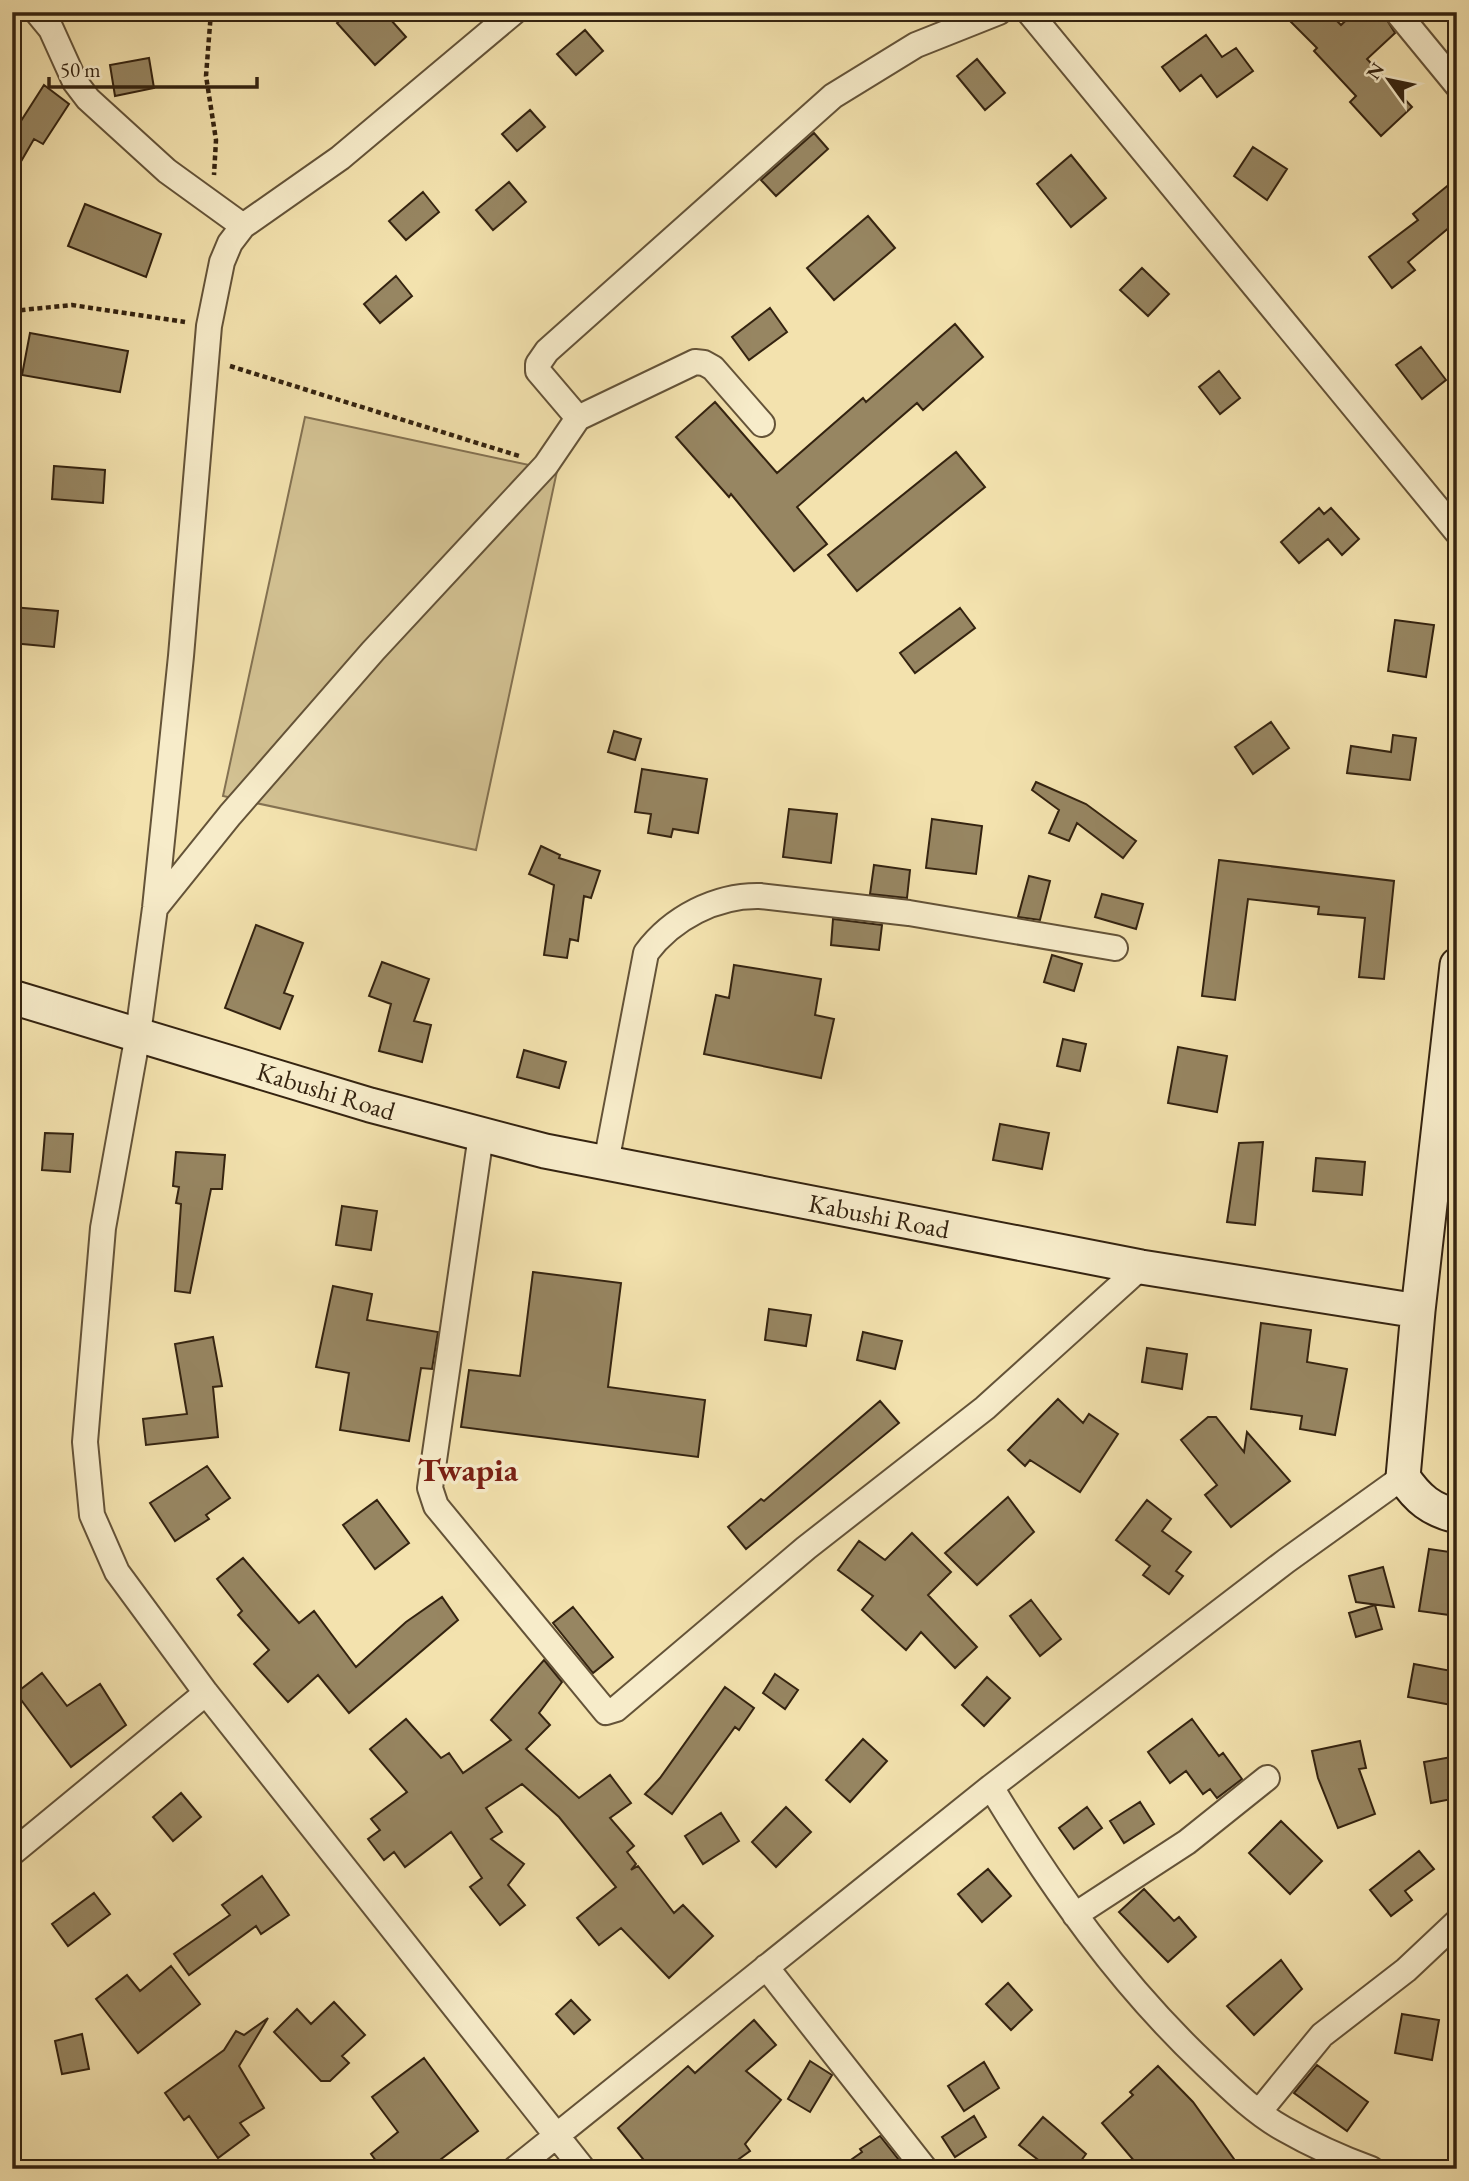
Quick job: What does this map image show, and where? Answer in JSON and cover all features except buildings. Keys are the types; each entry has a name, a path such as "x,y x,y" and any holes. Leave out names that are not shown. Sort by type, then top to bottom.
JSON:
{"main road":[{"path":"1457,965 1418,1311 1403,1477 1416,1497 1436,1511 1457,1516"},
{"name":"Kabushi Road","path":"12,997 370,1105 481,1135 606,1163 1141,1267 1418,1311"}],"street":[{"path":"37,12 51,29 75,82 88,99 167,171 243,226"},
{"path":"514,12 340,158 243,226 230,243 222,262 209,326 155,908 138,1034 103,1228 85,1442 92,1515 117,1573 206,1693 583,2169"},
{"path":"578,418 538,371 538,364 547,351 833,96 916,45 999,12"},
{"path":"1030,12 1457,532"},
{"path":"1398,12 1457,85"},
{"path":"155,908 230,815 373,651 546,465 578,418 695,362 713,368 762,424"},
{"path":"606,1163 646,953 657,939 709,904 740,895 760,895 909,913 1115,948"},
{"path":"481,1135 430,1488 436,1506 606,1712 616,1709 806,1548 985,1408 1141,1267"},
{"path":"515,2169 991,1787 1286,1561 1403,1477"},
{"path":"12,1853 206,1693"},
{"path":"1075,1915 1186,1842 1267,1778"},
{"path":"991,1787 1036,1861 1075,1915 1133,1991 1176,2037 1259,2112 1323,2150 1371,2169"},
{"path":"1259,2112 1322,2035 1406,1970 1457,1922"},
{"path":"765,1968 925,2169"}],"path":[{"path":"211,12 206,76 216,140 212,206"},
{"path":"12,311 72,306 209,326"},
{"path":"207,358 546,465"}],"shaded area":[{"path":"305,417 557,471 476,850 223,796"}],"district":[{"name":"Twapia","path":"468,1469"}]}
